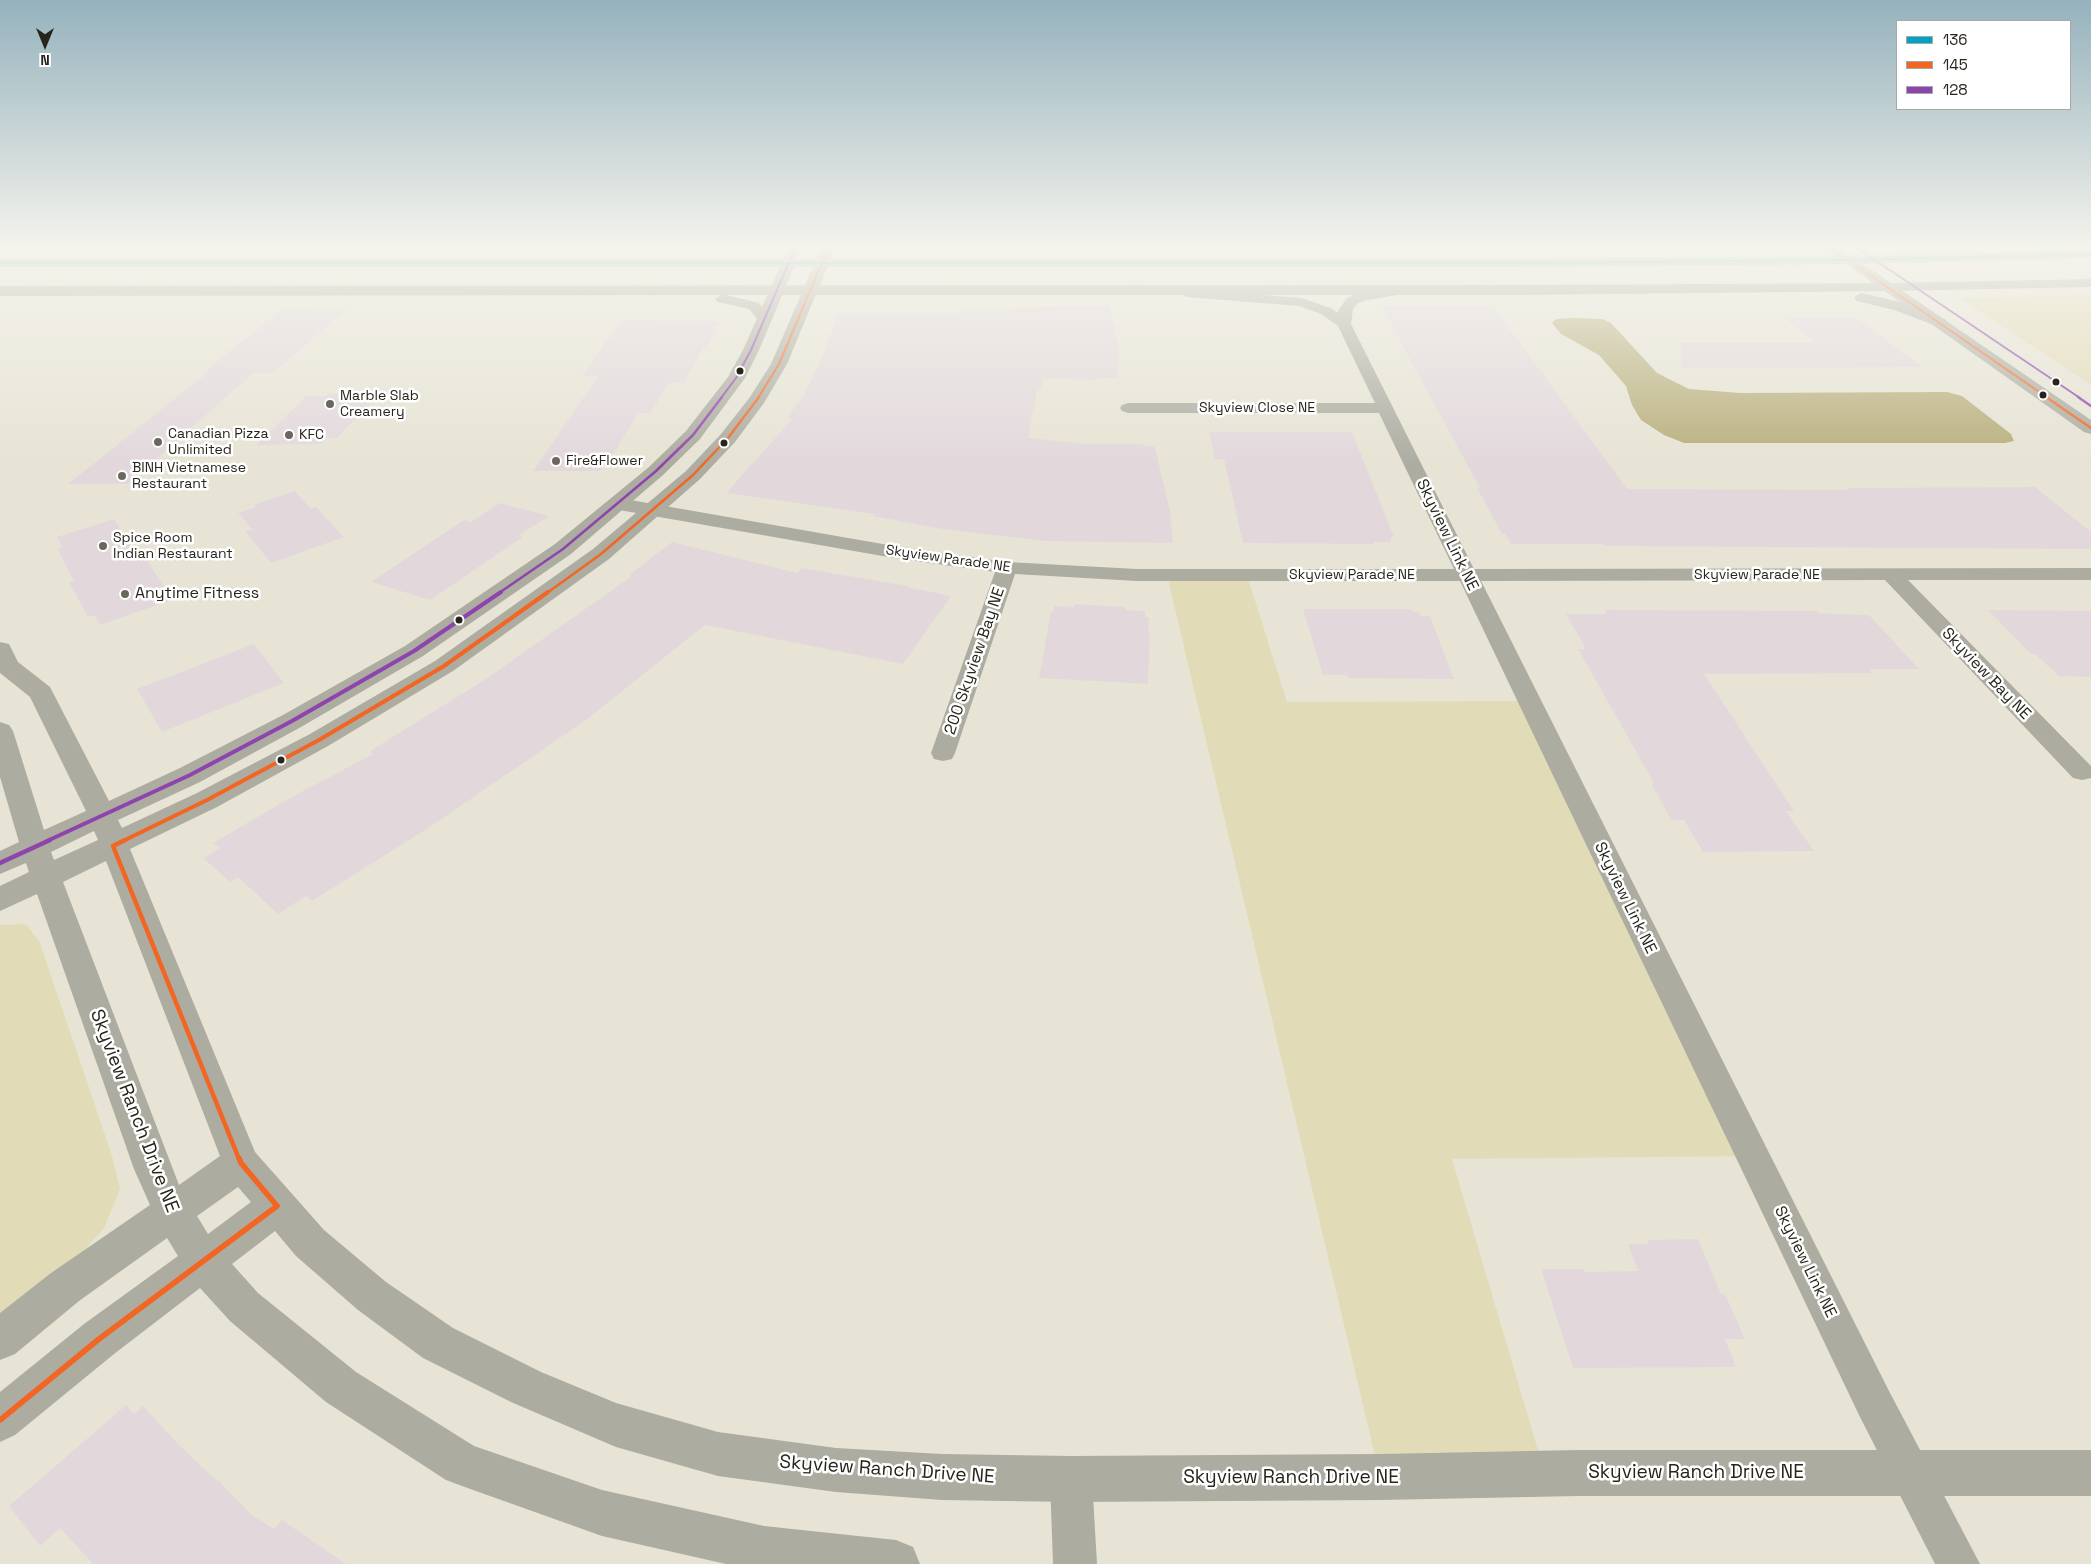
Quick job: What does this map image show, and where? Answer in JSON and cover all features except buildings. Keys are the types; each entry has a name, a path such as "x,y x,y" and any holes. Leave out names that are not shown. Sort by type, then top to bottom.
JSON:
{"main road":[{"path":"1931,319 1939,322"}],"street":[{"path":"108,832 190,775 292,721 414,651 564,549 619,504 693,435 736,378 765,319"},
{"path":"0,899 41,863 108,832 207,800 319,740 444,666 601,554 654,510 728,438 758,399 779,364 798,319"},
{"name":"Skyview Link NE","path":"1337,319 1344,324 1386,408 1466,575 1909,1472 1958,1564"},
{"path":"1344,324 1345,319"},
{"path":"1935,319 2091,428"},
{"path":"1962,319 2091,406"},
{"name":"Skyview Close NE","path":"1128,408 1386,408"},
{"name":"Skyview Parade NE","path":"619,504 894,552 1007,568 1137,575 2091,574"},
{"name":"200 Skyview Bay NE","path":"943,753 1007,568"},
{"name":"Skyview Bay NE","path":"1891,575 2082,772"},
{"name":"Skyview Ranch Drive NE","path":"2,668 41,693 108,832 241,1163 310,1243 372,1296 438,1343 526,1387 616,1425 718,1454 836,1470 942,1477 1071,1479 1579,1473 2091,1473"},
{"name":"Skyview Ranch Drive NE","path":"0,731 41,863 153,1169 172,1212 203,1261 244,1307 341,1387 462,1464 602,1513 764,1548 896,1564"},
{"path":"0,863 41,863"},
{"path":"0,1339 65,1287 241,1163"},
{"path":"0,1420 99,1338 277,1206"},
{"path":"1071,1479 1075,1564"}],"shaded area":[{"path":"1556,319 1602,319 1611,323 1657,373 1689,389 1740,393 1947,392 1962,396 2011,434 2014,441 2005,443 1684,443 1664,435 1641,420 1632,405 1626,386 1599,355 1561,334 1552,323"},
{"path":"1991,319 2091,319 2091,385"},
{"path":"1167,575 1247,575 1287,702 1528,701 1752,1156 1452,1159 1545,1474 1380,1477"},
{"path":"26,924 40,943 112,1156 120,1189 104,1228 79,1256 0,1316 0,925"}],"transit line":[{"name":"128","path":"0,863 190,775 292,721 414,651 563,549 656,471 693,435 736,378 764,319"},
{"name":"145","path":"0,1420 99,1339 277,1206 241,1163 113,846 207,800 319,740 444,666 601,554 693,475 728,438 758,399 779,364 798,319"},
{"name":"145","path":"1933,319 2091,428"},
{"name":"128","path":"1962,319 2091,406"}],"place":[{"name":"Marble Slab Creamery","path":"330,404"},
{"name":"KFC","path":"289,435"},
{"name":"Canadian Pizza Unlimited","path":"158,442"},
{"name":"Fire&Flower","path":"556,461"},
{"name":"BINH Vietnamese Restaurant","path":"122,476"},
{"name":"Spice Room Indian Restaurant","path":"103,546"},
{"name":"Anytime Fitness","path":"125,594"}]}
